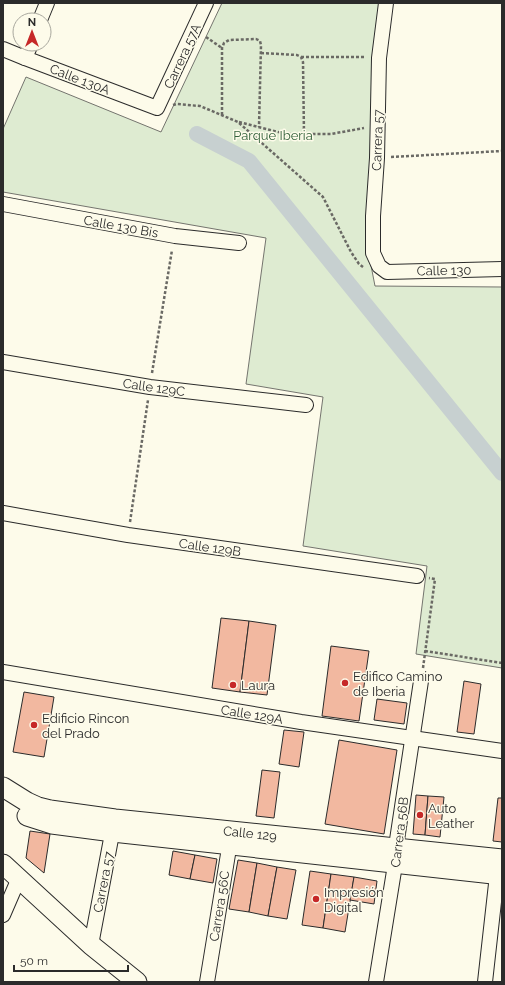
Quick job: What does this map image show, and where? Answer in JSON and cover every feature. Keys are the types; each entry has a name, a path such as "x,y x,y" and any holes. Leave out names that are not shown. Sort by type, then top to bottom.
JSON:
{"main road":[{"name":"Calle 129","path":"3,787 38,807 114,826"},
{"name":"Calle 129","path":"3,802 29,817 41,821 114,826 230,838 396,856 500,870"},
{"path":"3,864 92,945 137,982"}],"street":[{"name":"Carrera 57A","path":"157,108 206,3"},
{"name":"Carrera 57","path":"386,3 379,58 377,158 372,216 373,253 379,266 387,272"},
{"name":"Calle 130A","path":"3,49 157,108"},
{"path":"25,58 28,52"},
{"name":"Calle 130 Bis","path":"3,204 175,236 239,243"},
{"name":"Calle 130","path":"387,272 502,269"},
{"name":"Calle 129C","path":"3,362 150,387 306,405"},
{"name":"Calle 129B","path":"3,512 128,535 417,576"},
{"name":"Calle 129A","path":"3,672 301,722 502,751"},
{"name":"Carrera 56B","path":"376,982 421,681"},
{"name":"Carrera 57","path":"92,945 114,826"},
{"name":"Carrera 56C","path":"207,982 230,838"},
{"path":"485,982 500,870"},
{"path":"3,915 19,878"}],"path":[{"path":"194,28 222,48"},
{"path":"222,115 222,48 224,43 229,40 256,39 260,41 261,53 259,127"},
{"path":"261,53 297,55 301,57 379,58"},
{"path":"301,57 303,62 304,134"},
{"path":"157,108 177,104 200,106 238,122 286,134 331,134 378,126"},
{"path":"238,122 322,197 359,264 370,273 387,272"},
{"path":"377,158 502,151"},
{"path":"417,576 435,579 421,681"},
{"path":"425,651 502,663"}],"green space":[{"name":"Parque Iberia","path":"222,3 386,3 367,245 375,286 502,287 502,668 416,654 427,566 303,546 323,397 246,384 266,238 3,192 3,129 26,77 161,132"}],"building":[{"path":"221,618 249,621 240,692 212,688"},
{"path":"249,621 276,625 267,695 240,692"},
{"name":"Edifico Camino de Iberia","path":"331,646 369,651 359,721 322,716"},
{"path":"464,681 481,684 474,734 457,732"},
{"name":"Edificio Rincon del Prado","path":"24,692 54,697 44,757 13,752"},
{"path":"377,699 407,703 404,724 374,720"},
{"path":"284,730 304,732 299,767 279,764"},
{"path":"339,740 397,750 384,834 325,824"},
{"path":"262,770 280,772 274,818 256,816"},
{"name":"Auto Leather","path":"416,795 428,796 425,835 413,834"},
{"path":"428,796 444,797 440,837 425,835"},
{"path":"498,798 502,798 502,842 493,841"},
{"path":"30,831 50,834 44,873 26,858"},
{"path":"173,851 195,855 190,879 169,875"},
{"path":"195,855 217,859 213,883 190,879"},
{"path":"238,860 257,863 249,912 229,909"},
{"path":"257,863 277,867 268,916 249,912"},
{"path":"277,867 296,870 287,919 268,916"},
{"name":"Impresión Digital","path":"310,871 331,874 323,928 302,925"},
{"path":"331,874 354,877 345,932 323,928"},
{"path":"354,877 377,881 374,904 350,900"}],"waterway":[{"path":"197,134 249,161 502,473"}],"place":[{"name":"Edifico Camino de Iberia","path":"345,683"},
{"name":"Laura","path":"233,685"},
{"name":"Edificio Rincon del Prado","path":"34,725"},
{"name":"Auto Leather","path":"420,815"},
{"name":"Impresión Digital","path":"316,899"}]}
